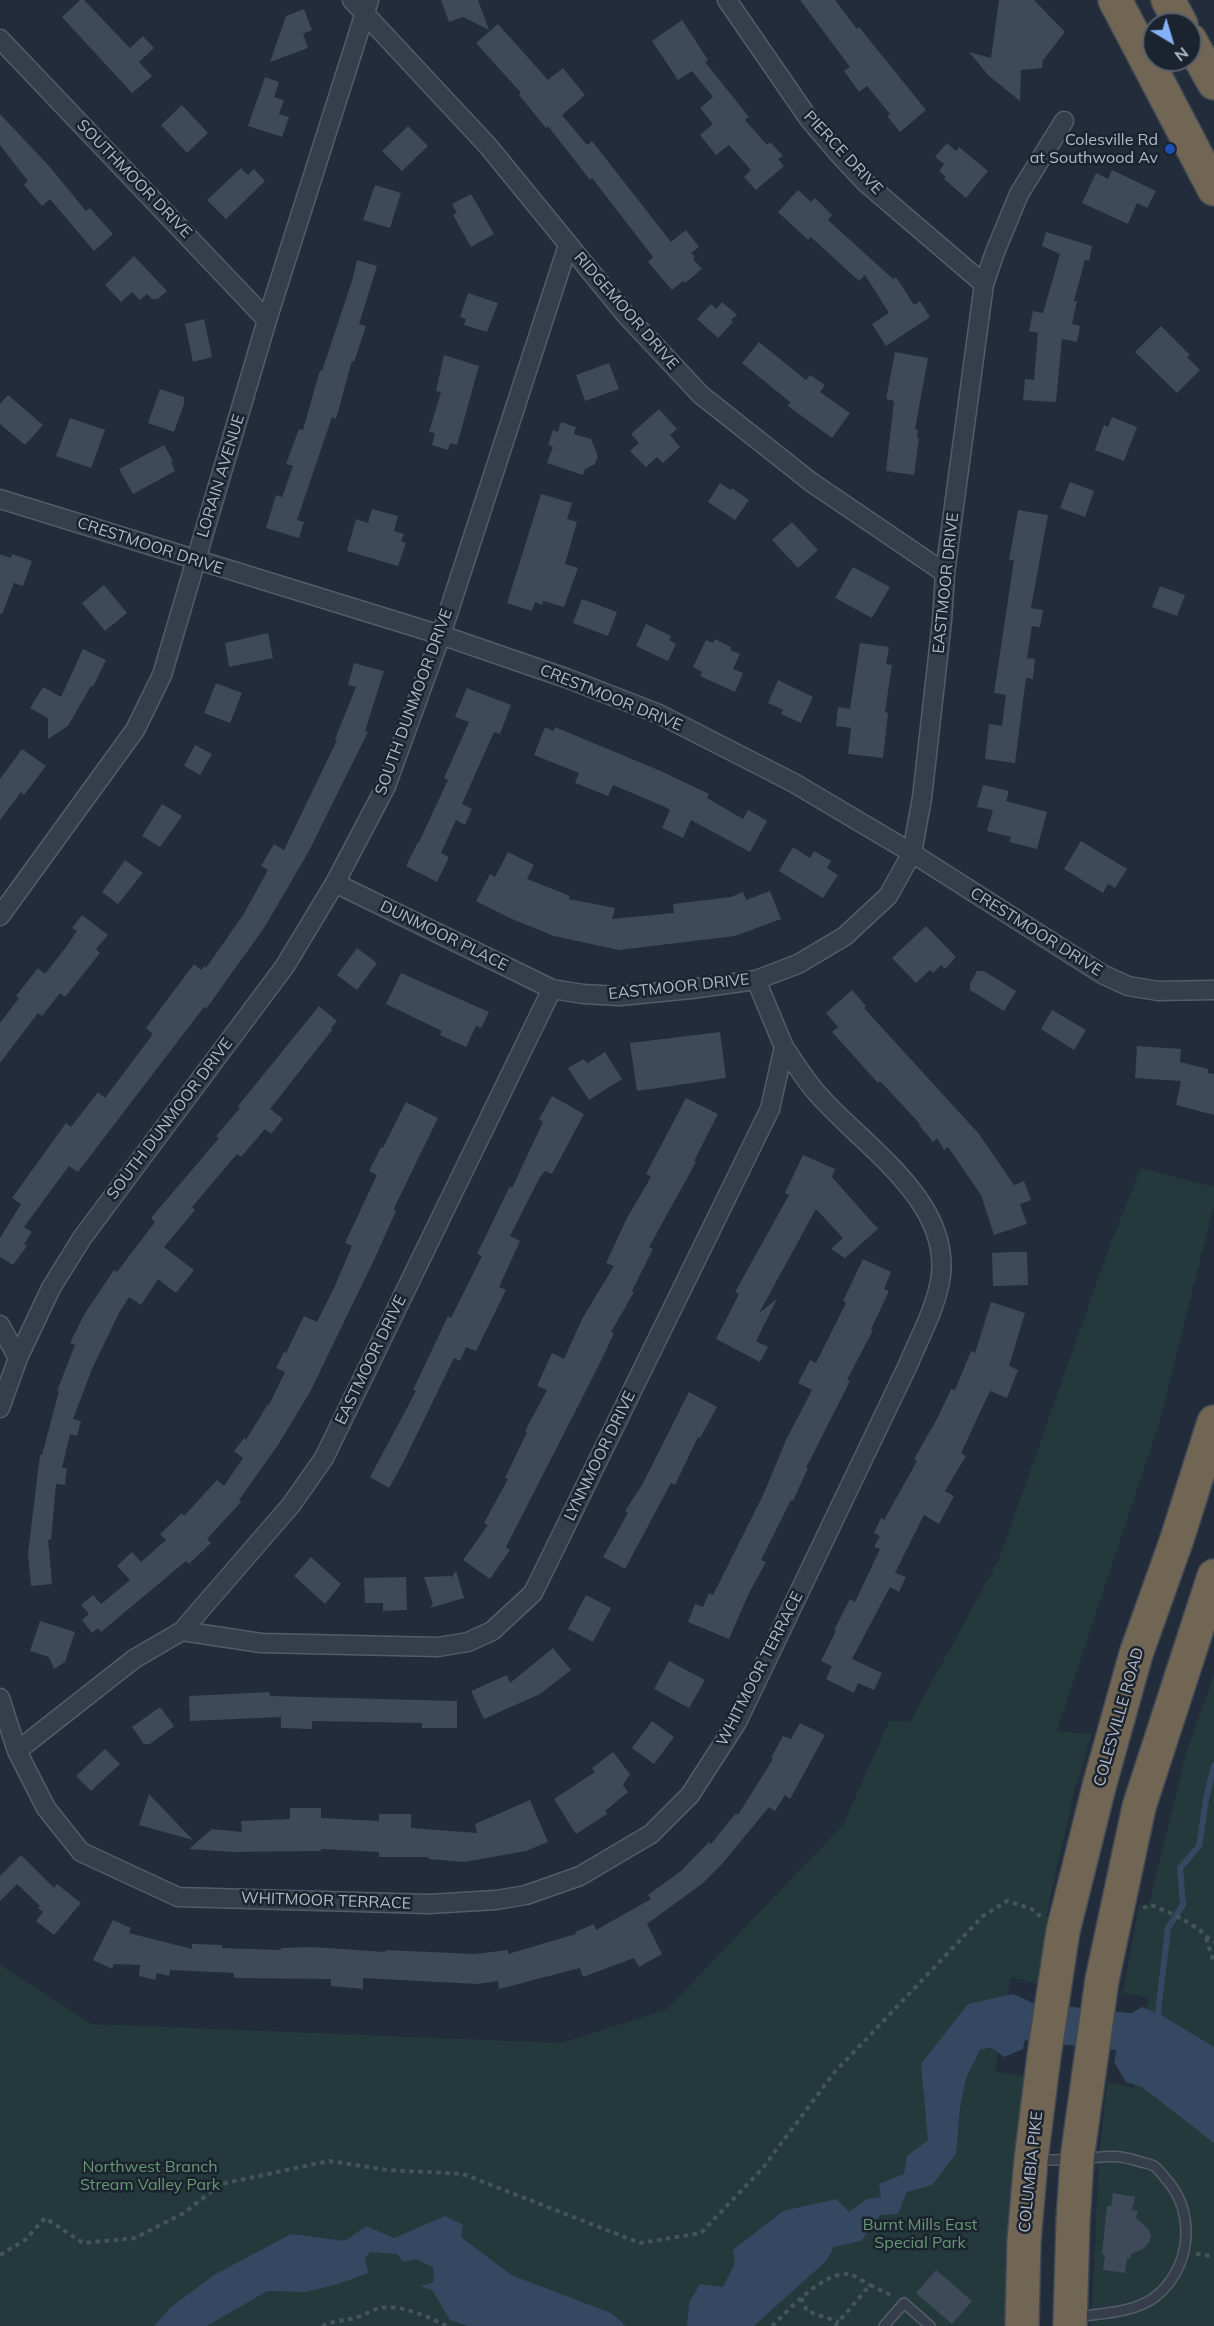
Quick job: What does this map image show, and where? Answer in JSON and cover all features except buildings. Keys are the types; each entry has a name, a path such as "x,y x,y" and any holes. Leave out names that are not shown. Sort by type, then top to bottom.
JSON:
{"highway":[{"path":"1115,0 1214,189"},
{"path":"1202,62 1214,83"},
{"name":"COLESVILLE ROAD","path":"1051,2008 1063,1930 1115,1729 1136,1654 1177,1539 1214,1422"},
{"path":"1071,2322 1077,2159 1102,1980 1139,1807 1214,1576"},
{"name":"COLUMBIA PIKE","path":"1022,2326 1024,2241 1031,2160 1051,2008"}],"street":[{"name":"RIDGEMOOR DRIVE","path":"352,0 367,7 488,146 626,315 701,395 811,482 945,573"},
{"name":"PIERCE DRIVE","path":"727,0 809,119 837,152 866,183 984,284"},
{"name":"LORAIN AVENUE","path":"0,916 135,730 162,675 267,320 367,7"},
{"name":"SOUTHMOOR DRIVE","path":"0,39 267,320"},
{"name":"EASTMOOR DRIVE","path":"17,1751 134,1659 182,1631 291,1505 324,1458 552,989 620,996 756,980 798,963 845,936 888,896 912,853 922,798 942,621 945,573 984,284 1019,194 1064,122"},
{"name":"SOUTH DUNMOOR DRIVE","path":"18,1358 51,1288 81,1238 285,966 335,883 386,786 441,635 568,245"},
{"name":"CRESTMOOR DRIVE","path":"0,499 441,635 566,678 658,714 794,783 912,853 1102,974 1128,986 1158,991 1214,990"},
{"name":"DUNMOOR PLACE","path":"335,883 552,989"},
{"path":"756,980 784,1047"},
{"name":"LYNNMOOR DRIVE","path":"182,1631 261,1643 438,1647 468,1642 492,1631 533,1593 770,1109 784,1047"},
{"name":"WHITMOOR TERRACE","path":"0,1698 17,1751 46,1808 81,1852 178,1897 429,1904 496,1900 526,1896 580,1876 651,1834 690,1795 737,1722 908,1365 933,1307 941,1274 940,1247 931,1219 917,1195 816,1092 784,1047"},
{"path":"0,1325 18,1358 0,1408"}],"lane":[{"path":"1031,2160 1077,2159 1110,2155 1154,2166 1176,2190 1183,2208 1187,2228 1184,2255 1175,2275 1154,2297 1129,2308 1071,2322"},
{"path":"884,2326 904,2303 930,2326"}],"path":[{"path":"0,2255 25,2240 45,2218 83,2242 135,2238 184,2213 221,2184 329,2161 388,2170 463,2174 640,2243 701,2233 762,2169 834,2073 983,1916 1007,1901 1032,1909 1049,1923"},
{"path":"1141,1908 1151,1905 1166,1911 1197,1928 1205,1937 1214,1942"},
{"path":"1205,1937 1214,1963"},
{"path":"1192,2254 1214,2256"},
{"path":"772,2326 801,2298 831,2277 850,2274 880,2288 904,2303"},
{"path":"835,2326 870,2285"},
{"path":"801,2298 807,2311 839,2322"},
{"path":"322,2326 330,2322 357,2318 380,2308 393,2307 428,2317 447,2326"}],"green space":[{"name":"Northwest Branch Stream Valley Park","path":"1141,1168 1214,1187 1214,1205 1158,1427 1057,1731 1092,1734 1075,1788 1046,1916 1056,1917 1041,1985 1011,1977 995,2071 1026,2077 1009,2326 0,2326 0,1965 92,2024 563,2043 667,2009 843,1825 889,1721 910,1722 999,1559 1111,1242"},
{"path":"1214,1674 1214,2326 1091,2326 1099,2157 1107,2082 1133,2088 1149,1997 1123,1993 1139,1905 1148,1907 1185,1757"}],"water":[{"path":"1013,1994 1031,2002 1023,2049 1004,2057 984,2042 966,2078 960,2107 956,2154 932,2185 907,2192 898,2214 880,2215 861,2241 834,2247 826,2261 754,2326 687,2326 689,2303 700,2284 723,2287 735,2263 733,2250 783,2211 836,2199 849,2212 867,2199 881,2197 879,2184 904,2174 907,2156 928,2140 921,2064 968,2004"},
{"path":"1142,2007 1161,2015 1214,2047 1214,2143 1142,2087 1126,2082 1114,2062 1121,2031 1119,2021"},
{"path":"445,2216 463,2225 461,2237 511,2275 611,2313 626,2326 468,2326 450,2320 432,2290 420,2286 434,2282 433,2267 416,2259 403,2262 397,2254 370,2252 365,2258 368,2273 338,2284 305,2292 267,2291 207,2326 154,2326 170,2308 214,2275 291,2234 345,2241 366,2226 394,2238"}],"waterway":[{"path":"1157,2021 1168,1928 1183,1905 1180,1868 1199,1846 1214,1765"},
{"path":"982,2030 984,2025 1004,2019 1137,2033 1214,2100"}],"place":[{"name":"Colesville Rd at Southwood Av","path":"1170,149"}],"park label":[{"name":"Burnt Mills East Special Park","path":"920,2234"}]}
